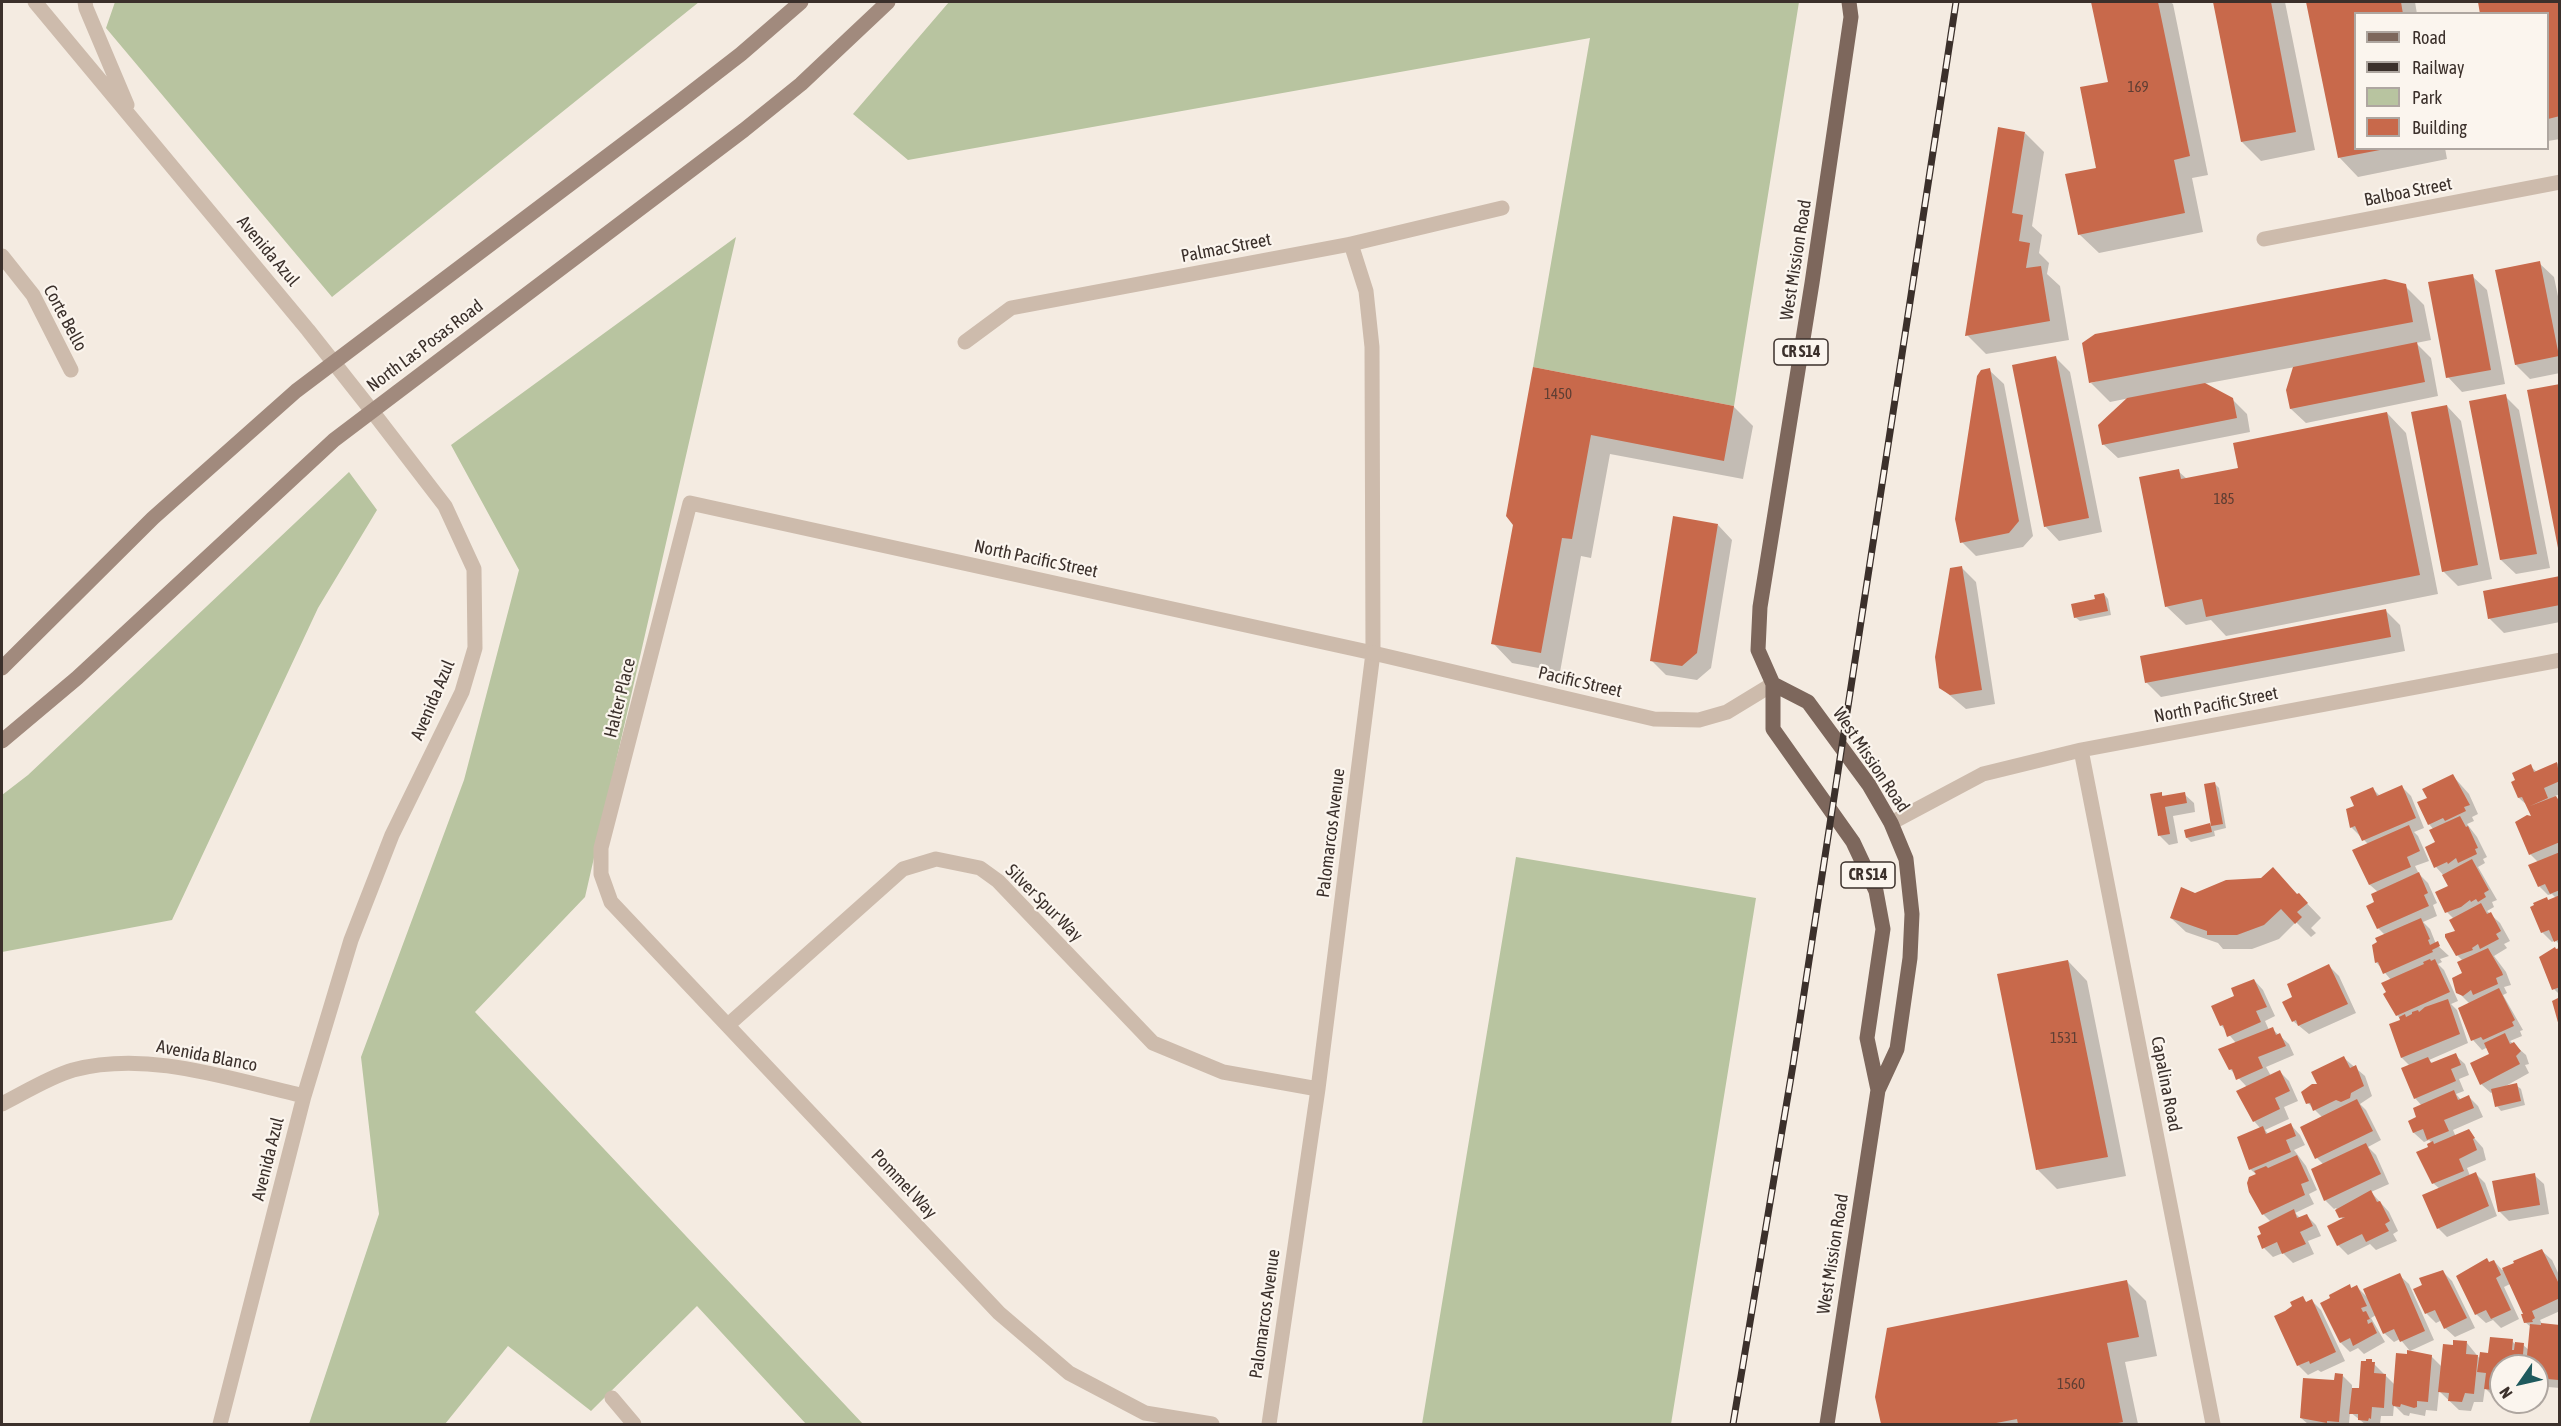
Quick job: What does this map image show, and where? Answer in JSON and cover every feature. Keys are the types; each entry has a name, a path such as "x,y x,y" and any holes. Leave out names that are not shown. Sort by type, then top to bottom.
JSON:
{"main road":[{"path":"2,668 153,519 296,392 679,102 741,54 801,2"},
{"name":"North Las Posas Road","path":"2,741 77,678 300,469 372,411 752,123 801,84 888,2"},
{"name":"West Mission Road","path":"1849,2 1851,17 1812,283 1760,607 1758,650 1773,684 1773,729 1853,842 1876,891 1883,929 1867,1038 1878,1090"},
{"name":"West Mission Road","path":"1851,17 1861,2"},
{"name":"West Mission Road","path":"1773,684 1808,702 1869,785 1891,823 1906,859 1912,914 1910,958 1897,1049 1878,1090 1827,1425"}],"street":[{"name":"Avenida Azul","path":"35,2 372,411 445,506 474,569 475,648 462,692 392,835 351,940 304,1096 220,1425"},
{"path":"85,2 134,121"},
{"name":"Balboa Street","path":"2264,239 2559,182"},
{"name":"Palmac Street","path":"965,342 1011,308 1351,244 1502,208"},
{"name":"Palomarcos Avenue","path":"1269,1425 1318,1089 1373,653 1372,347 1366,291 1351,244"},
{"name":"Corte Bello","path":"2,256 33,295 71,370"},
{"name":"North Pacific Street","path":"690,503 1373,653"},
{"name":"Halter Place","path":"611,902 601,873 601,848 690,503"},
{"name":"Pacific Street","path":"1373,653 1654,719 1699,720 1718,715 1773,684"},
{"name":"North Pacific Street","path":"1891,823 1983,774 2081,750 2559,660"},
{"name":"Capalina Road","path":"2081,750 2213,1425"},
{"name":"Silver Spur Way","path":"728,1025 903,869 936,859 980,868 998,881 1153,1042 1223,1072 1318,1089"},
{"name":"Pommel Way","path":"611,902 999,1313 1069,1372 1145,1413 1212,1425"},
{"name":"Avenida Blanco","path":"2,1104 71,1071 121,1062 166,1065 304,1096"},
{"path":"612,1398 634,1425"}],"green space":[{"path":"115,2 699,2 332,297 106,28"},
{"path":"949,2 1799,2 1734,406 1533,367 1590,38 908,160 853,114"},
{"path":"736,237 585,897 475,1012 863,1424 806,1424 697,1306 591,1411 508,1346 445,1424 309,1424 379,1214 361,1057 464,780 519,570 451,445"},
{"path":"349,472 377,510 318,608 172,920 2,952 2,795 28,775"},
{"path":"1516,857 1756,898 1671,1424 1422,1424"}],"building":[{"path":"2091,2 2158,2 2190,156 2174,160 2185,213 2078,235 2065,174 2096,168 2080,87 2108,82"},
{"path":"2213,2 2271,2 2296,132 2241,142"},
{"path":"2306,2 2401,2 2403,12 2354,12 2354,150 2380,150 2338,158"},
{"path":"2478,2 2560,2 2560,116 2549,119 2549,12 2480,12"},
{"path":"1998,127 2025,132 2012,213 2023,215 2019,241 2030,243 2026,268 2041,266 2050,321 1965,336"},
{"path":"2540,261 2559,356 2515,365 2495,270"},
{"path":"2473,274 2491,370 2446,378 2428,282"},
{"path":"2385,279 2406,284 2413,322 2089,383 2082,343 2095,334"},
{"path":"2417,342 2425,382 2290,409 2286,390 2293,367"},
{"path":"2056,356 2089,518 2044,527 2012,365"},
{"path":"1533,367 1734,406 1724,461 1591,435 1572,539 1562,538 1541,653 1491,644 1513,525 1506,516"},
{"path":"1990,368 2019,521 2009,533 1960,543 1955,519 1977,376 1981,370"},
{"path":"2205,383 2233,398 2237,418 2102,445 2098,425 2127,398"},
{"path":"2560,384 2560,548 2558,548 2527,390"},
{"path":"2506,394 2537,554 2500,560 2469,401"},
{"path":"2447,405 2478,565 2442,572 2411,412"},
{"path":"2387,412 2420,575 2206,617 2202,599 2165,607 2139,477 2179,469 2181,479 2238,468 2233,443"},
{"path":"1673,516 1718,524 1697,653 1682,666 1650,661"},
{"path":"1962,566 1982,690 1950,695 1939,688 1935,657 1950,568"},
{"path":"2560,576 2560,605 2488,619 2483,591"},
{"path":"2104,593 2108,611 2074,618 2071,604 2095,599 2094,595"},
{"path":"2386,609 2391,637 2145,683 2140,656"},
{"path":"2557,762 2560,781 2544,788 2548,798 2530,806 2556,796 2560,803 2560,842 2529,855 2515,822 2527,815 2531,816 2522,797 2518,798 2511,782 2515,780 2512,773 2531,764 2534,772"},
{"path":"2453,774 2470,805 2464,807 2466,811 2445,821 2443,818 2428,825 2417,802 2427,798 2422,789"},
{"path":"2215,782 2223,824 2211,826 2204,784"},
{"path":"2402,785 2416,818 2362,841 2355,826 2350,828 2346,809 2354,806 2350,797 2373,787 2377,796"},
{"path":"2162,792 2162,796 2185,792 2187,803 2165,807 2170,834 2158,836 2150,794"},
{"path":"2460,816 2466,827 2468,826 2478,848 2475,849 2477,854 2458,863 2456,858 2448,864 2447,862 2434,868 2425,847 2435,842 2429,830"},
{"path":"2210,823 2212,832 2186,838 2184,830"},
{"path":"2409,825 2420,851 2407,857 2411,867 2369,885 2352,850"},
{"path":"2560,852 2560,890 2550,894 2545,884 2538,887 2528,865"},
{"path":"2472,859 2489,890 2484,893 2486,897 2478,902 2476,899 2471,902 2470,900 2461,907 2445,913 2435,892 2448,886 2442,875"},
{"path":"2273,867 2308,903 2297,912 2302,917 2295,924 2281,909 2264,925 2237,935 2207,935 2207,931 2170,918 2181,887 2195,893 2226,880 2261,878"},
{"path":"2419,872 2428,893 2424,895 2429,906 2377,929 2366,906 2374,902 2371,894"},
{"path":"2560,895 2560,939 2554,942 2549,930 2541,933 2530,907 2534,905 2533,903 2547,897 2548,900"},
{"path":"2481,903 2487,914 2491,912 2501,931 2496,934 2499,939 2480,949 2478,944 2472,948 2473,950 2456,956 2445,937 2445,934 2455,931 2449,920"},
{"path":"2421,918 2430,939 2428,940 2430,945 2438,941 2440,946 2432,950 2433,952 2383,974 2378,962 2375,963 2372,945 2377,942 2375,938"},
{"path":"2555,947 2560,948 2560,987 2552,990 2539,957"},
{"path":"2488,948 2503,975 2496,978 2498,984 2473,995 2471,990 2463,996 2456,993 2452,978 2462,973 2457,962"},
{"path":"2430,959 2431,961 2435,959 2450,992 2396,1016 2383,994 2386,992 2381,983 2424,964 2423,962"},
{"path":"2068,960 2108,1157 2036,1170 1997,974"},
{"path":"2329,964 2348,1004 2298,1026 2296,1020 2292,1022 2282,1002 2292,997 2287,984"},
{"path":"2254,979 2267,1007 2256,1011 2261,1022 2227,1037 2223,1025 2220,1026 2211,1006 2234,996 2231,988"},
{"path":"2499,988 2515,1020 2512,1022 2514,1026 2483,1040 2481,1037 2471,1041 2458,1008"},
{"path":"2560,997 2560,1026 2559,1026 2552,1001"},
{"path":"2448,999 2460,1034 2401,1058 2389,1024 2400,1020 2399,1017 2405,1014 2406,1017 2412,1012 2418,1010 2419,1012 2425,1007"},
{"path":"2273,1027 2276,1035 2280,1033 2286,1046 2258,1057 2263,1068 2236,1080 2232,1069 2229,1070 2218,1049"},
{"path":"2505,1033 2510,1044 2514,1042 2521,1051 2516,1056 2520,1064 2480,1085 2470,1063 2489,1054 2484,1043"},
{"path":"2456,1053 2461,1065 2451,1069 2456,1081 2414,1099 2401,1068 2428,1057 2431,1063"},
{"path":"2344,1056 2350,1068 2356,1065 2364,1086 2351,1093 2350,1098 2341,1102 2336,1100 2313,1111 2310,1103 2306,1104 2301,1092 2312,1084 2317,1084 2311,1072"},
{"path":"2280,1070 2290,1091 2275,1098 2280,1109 2253,1122 2236,1091"},
{"path":"2517,1083 2521,1101 2495,1107 2491,1089"},
{"path":"2454,1090 2458,1100 2469,1095 2474,1108 2444,1120 2449,1131 2427,1140 2423,1129 2413,1133 2408,1121 2416,1117 2413,1108"},
{"path":"2357,1099 2373,1131 2315,1159 2300,1127"},
{"path":"2291,1123 2296,1136 2286,1140 2291,1152 2249,1170 2237,1137 2263,1126 2266,1134"},
{"path":"2469,1129 2475,1138 2473,1139 2477,1150 2459,1159 2464,1171 2432,1184 2416,1152 2428,1147 2427,1144 2433,1141 2434,1144"},
{"path":"2366,1143 2381,1174 2324,1201 2311,1169"},
{"path":"2297,1155 2309,1181 2301,1184 2305,1195 2262,1215 2249,1192 2247,1183 2249,1177 2256,1174 2254,1171 2266,1166 2268,1168"},
{"path":"2476,1172 2489,1206 2437,1229 2422,1195"},
{"path":"2535,1173 2540,1205 2498,1212 2492,1181"},
{"path":"2371,1190 2377,1202 2380,1201 2390,1221 2385,1224 2389,1231 2366,1242 2362,1234 2337,1246 2327,1226 2345,1217 2339,1218 2335,1210"},
{"path":"2294,1209 2297,1218 2307,1214 2313,1226 2300,1232 2306,1244 2282,1254 2277,1242 2262,1249 2257,1236 2261,1234 2258,1227"},
{"path":"2542,1249 2560,1286 2560,1298 2532,1311 2535,1318 2533,1322 2524,1323 2521,1314 2523,1314 2502,1268"},
{"path":"2487,1258 2489,1262 2494,1260 2501,1275 2496,1278 2511,1310 2491,1319 2486,1310 2475,1315 2456,1276"},
{"path":"2443,1270 2467,1318 2444,1329 2435,1310 2425,1314 2413,1289 2422,1285 2419,1278"},
{"path":"2400,1273 2425,1331 2400,1342 2394,1329 2383,1334 2363,1289"},
{"path":"2127,1280 2139,1337 2107,1343 2123,1422 2113,1424 2018,1424 2017,1419 1991,1424 1881,1424 1875,1397 1887,1328"},
{"path":"2350,1284 2351,1288 2357,1285 2367,1306 2361,1308 2363,1312 2366,1311 2370,1319 2367,1320 2368,1324 2372,1322 2377,1333 2353,1346 2350,1338 2340,1343 2320,1303 2330,1298 2329,1295"},
{"path":"2303,1296 2306,1302 2312,1299 2336,1352 2310,1364 2309,1361 2297,1366 2274,1316 2292,1306 2290,1302"},
{"path":"2541,1323 2560,1325 2558,1380 2549,1379 2549,1354 2527,1354 2530,1324 2541,1325"},
{"path":"2490,1337 2513,1339 2512,1350 2514,1350 2515,1342 2524,1343 2523,1354 2489,1354 2489,1390 2484,1389 2486,1373 2477,1372 2480,1352 2488,1353"},
{"path":"2453,1340 2467,1341 2466,1354 2478,1355 2474,1394 2465,1393 2462,1402 2448,1401 2449,1393 2438,1392 2443,1344 2453,1345"},
{"path":"2407,1350 2432,1355 2428,1402 2417,1401 2417,1407 2414,1408 2392,1404 2396,1353 2407,1354"},
{"path":"2366,1359 2372,1359 2372,1362 2375,1362 2374,1373 2386,1374 2384,1408 2372,1407 2371,1419 2369,1418 2368,1421 2358,1420 2358,1414 2349,1414 2352,1388 2359,1388 2361,1361 2366,1361"},
{"path":"2335,1373 2343,1374 2339,1422 2327,1421 2327,1423 2300,1418 2303,1378 2334,1380"}],"railway":[{"path":"1733,1424 1793,1065 1956,2"}]}
